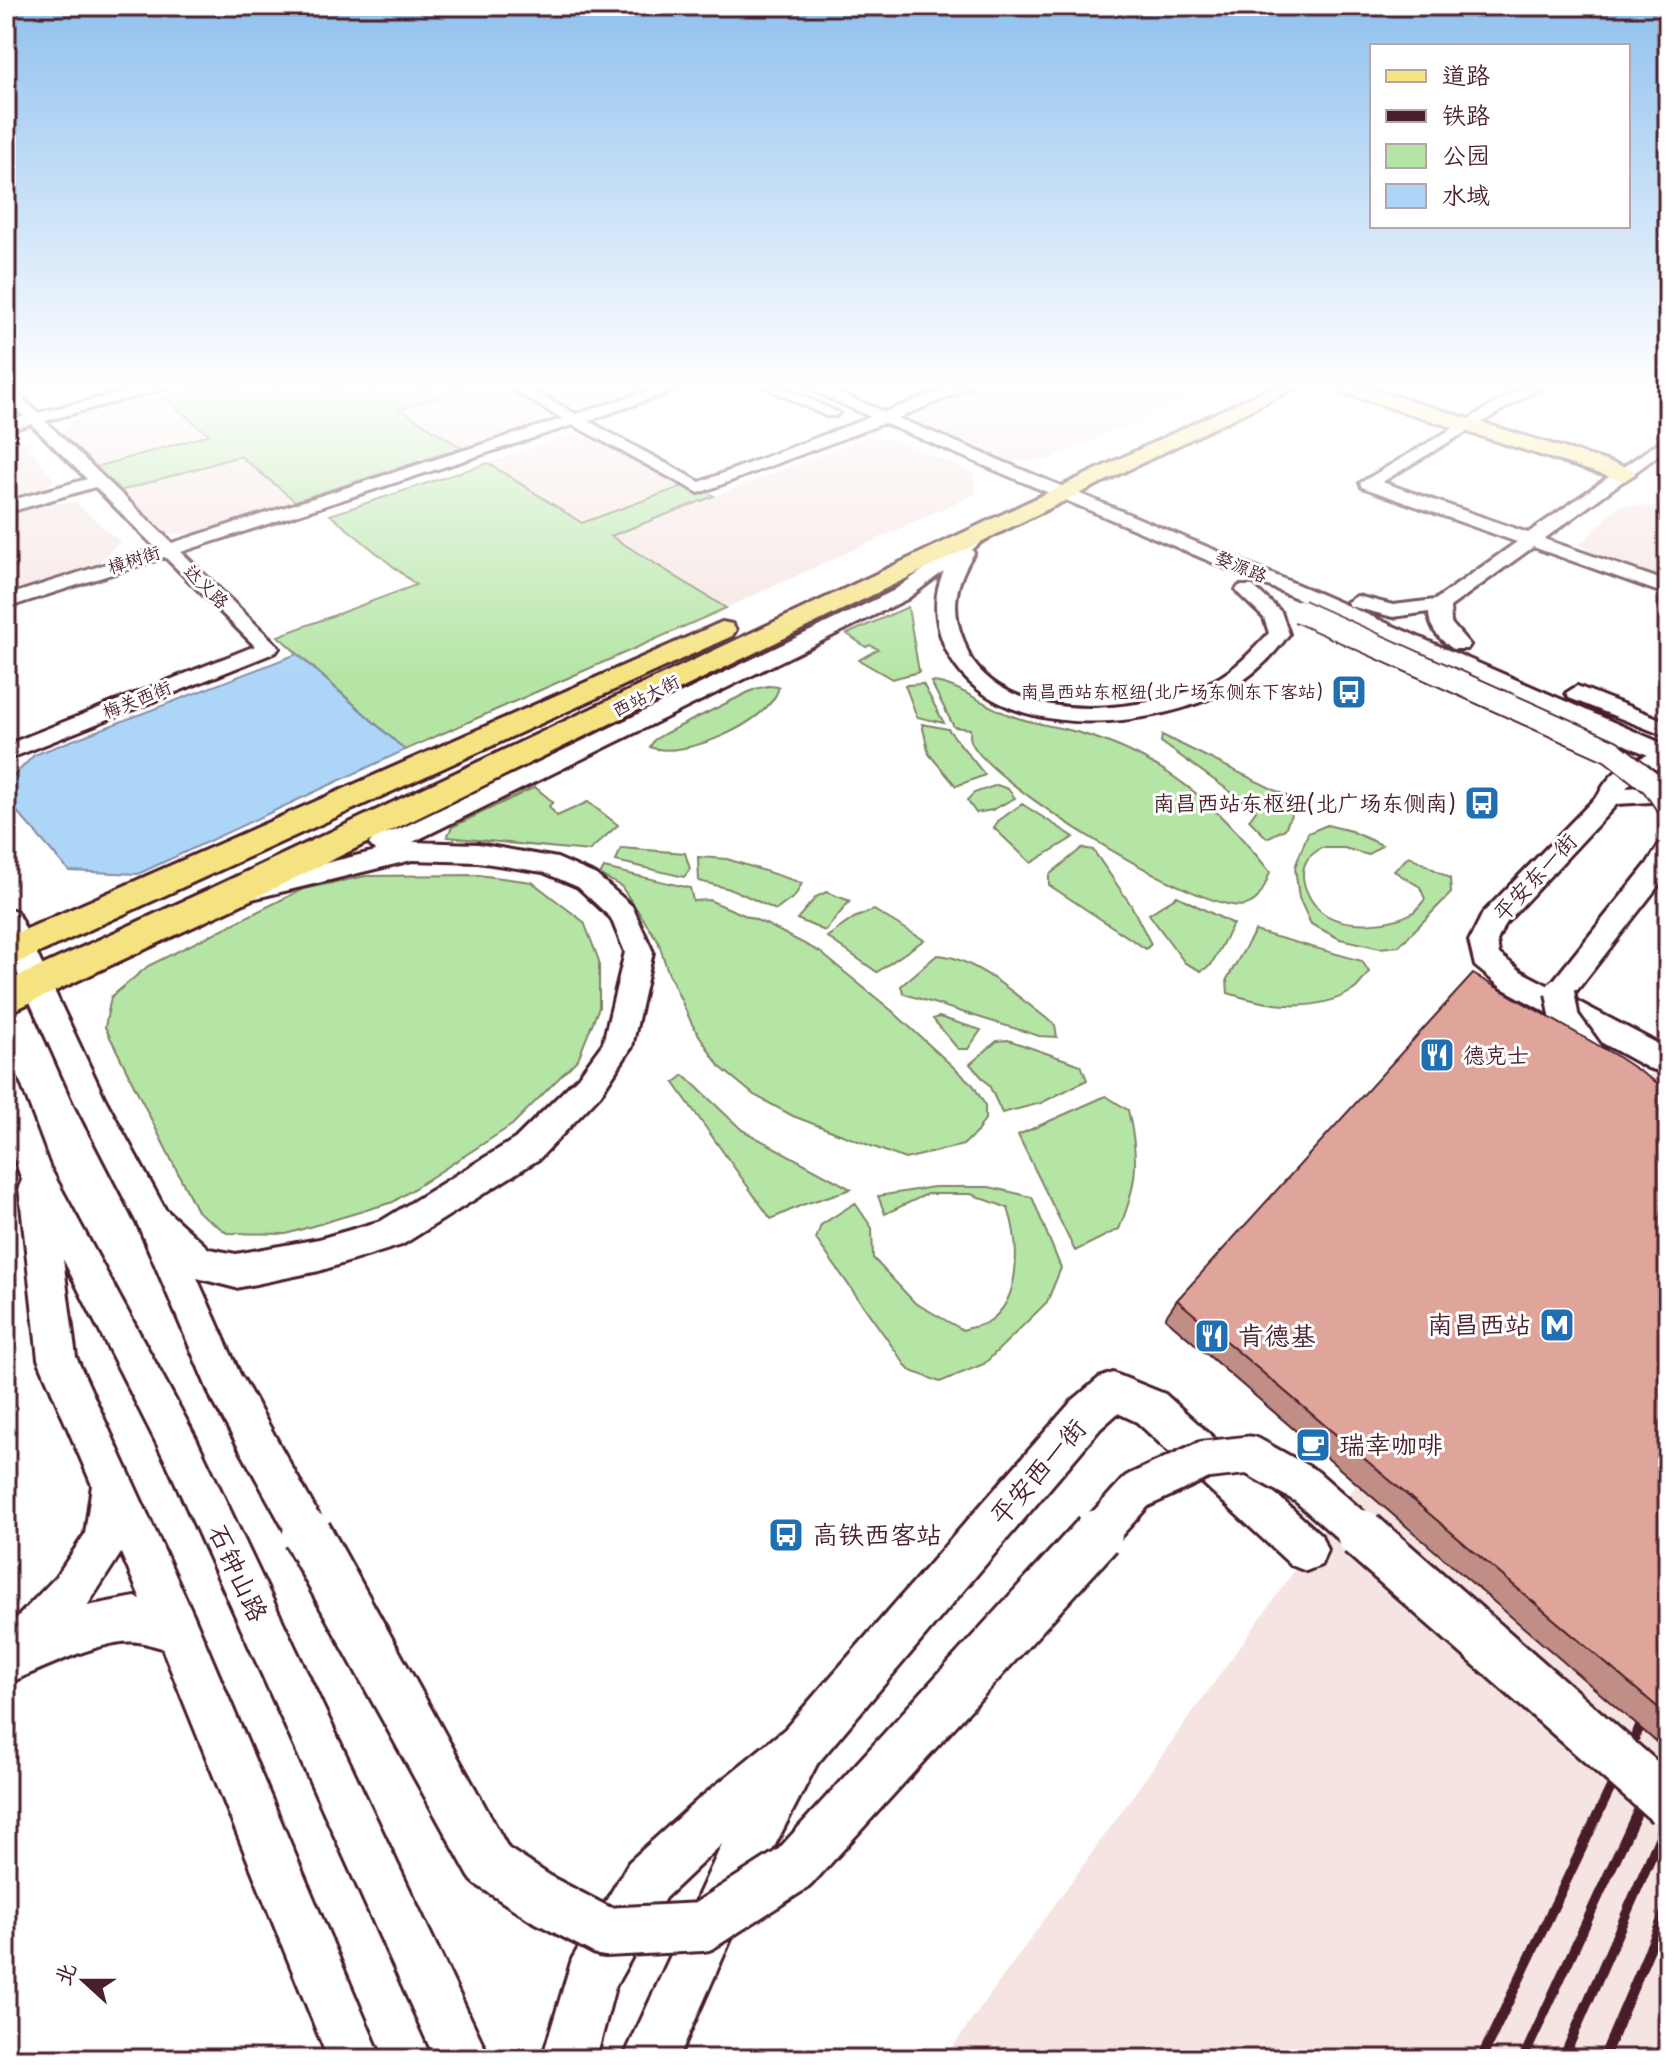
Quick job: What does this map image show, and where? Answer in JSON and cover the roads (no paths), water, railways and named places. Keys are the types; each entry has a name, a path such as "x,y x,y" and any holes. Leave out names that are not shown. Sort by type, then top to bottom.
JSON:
{"main road":[{"name":"西站大街","path":"6,999 976,538 1062,484"},
{"name":"西站大街","path":"14,951 1066,484"}],"street":[{"path":"6,508 87,484"},
{"name":"达义路","path":"101,484 269,648"},
{"name":"樟树街","path":"6,602 371,484"},
{"name":"婺源路","path":"1018,484 1216,557 1667,756"},
{"name":"婺源路","path":"1024,484 1246,590 1611,751 1653,784 1668,806"},
{"path":"1372,484 1668,589"},
{"path":"1357,602 1393,611 1441,605 1609,484"},
{"path":"976,538 948,576 944,606 951,645 963,667 983,685 1005,698 1036,708 1079,715 1127,714 1169,706 1221,685 1258,658 1279,634 1274,616 1246,590"},
{"path":"1216,557 1307,581 1668,730"},
{"path":"1441,605 1437,617 1442,630 1460,645"},
{"name":"梅关西街","path":"6,753 269,648"},
{"path":"1667,756 1631,769 1615,782 1610,797 1668,793"},
{"name":"平安东一街","path":"1610,797 1493,920 1483,941 1485,959 1512,980 1659,1059"},
{"path":"153,1220 200,1263 236,1271 319,1255 390,1234 527,1149 589,1086 617,1047 639,952 622,913 587,881 548,864 478,853 412,851 227,896"},
{"path":"1611,1075 1586,1053 1565,1020 1560,992 1657,870 1668,851"},
{"path":"6,918 14,951 35,986 92,1105 153,1220 227,1388 490,1865 542,1899 605,1932 702,1927 794,1868 1137,1491 1204,1460 1250,1455 1306,1486 1668,1803"},
{"name":"石钟山路","path":"6,1090 34,1170 182,1452 463,2059"},
{"path":"34,1170 57,1359 177,1630 355,2059"},
{"name":"平安西一街","path":"802,1746 1086,1415 1113,1392 1151,1408 1306,1550"},
{"path":"6,1664 71,1592 105,1541 112,1487"},
{"path":"6,1664 73,1631 135,1619 177,1630"},
{"path":"569,2059 591,1978 647,1880 717,1815 802,1746"},
{"path":"650,2059 740,1860 802,1746"}],"water":[{"path":"297,654 405,750 138,874 69,871 6,799 6,784 34,755"}],"railway":[{"path":"1481,2059 1668,1668"},
{"path":"1523,2059 1668,1746"},
{"path":"1563,2059 1668,1818"},
{"path":"1603,2059 1668,1906"}],"place":[{"name":"南昌西站东枢纽(北广场东侧东下客站)","path":"1349,692"},
{"name":"南昌西站东枢纽(北广场东侧南)","path":"1482,803"},
{"name":"德克士","path":"1437,1055"},
{"name":"南昌西站","path":"1557,1325"},
{"name":"肯德基","path":"1212,1336"},
{"name":"瑞幸咖啡","path":"1313,1445"},
{"name":"高铁西客站","path":"786,1535"}]}
